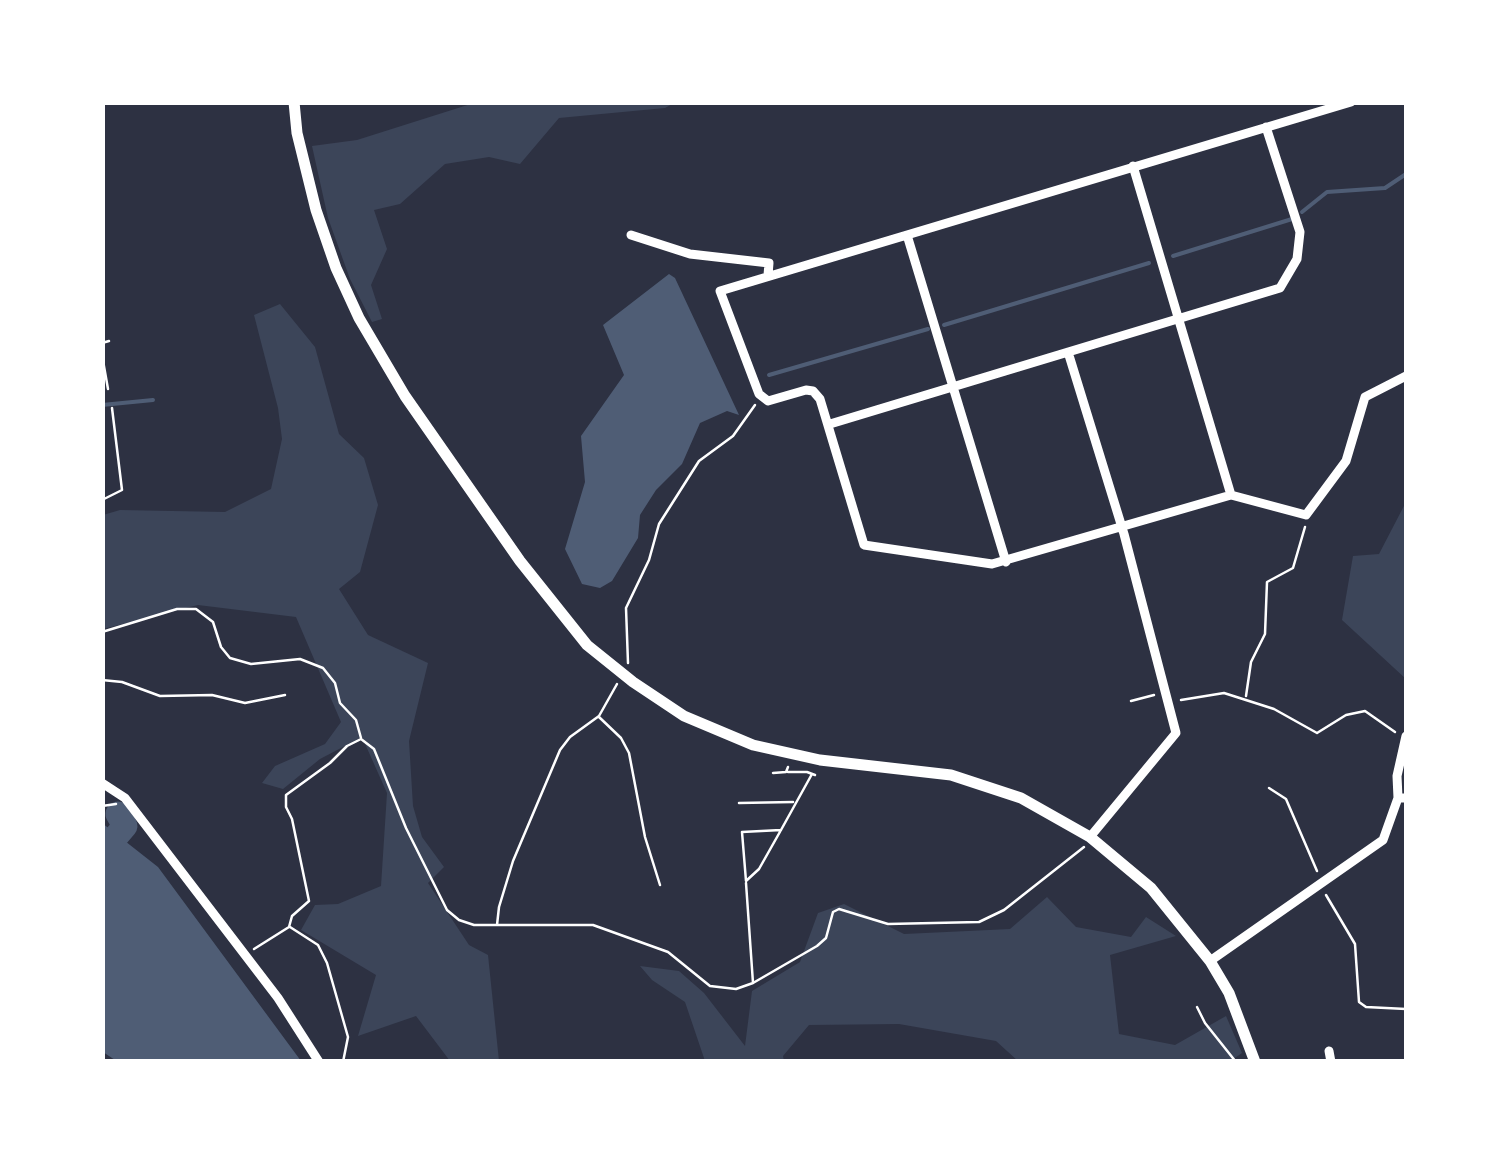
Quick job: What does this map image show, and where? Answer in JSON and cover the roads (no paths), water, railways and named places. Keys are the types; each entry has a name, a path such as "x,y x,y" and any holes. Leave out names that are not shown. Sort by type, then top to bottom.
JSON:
{"street":[{"path":"294,102 297,133 316,210 336,268 368,334 405,396 520,561 587,645 623,674 704,726 752,745 820,760 951,774 1021,798 1091,838 1152,888 1210,960 1229,993 1256,1062"},
{"path":"1351,102 720,291 762,396 768,401 814,392 820,399 864,545 992,564 1231,495 1306,516 1346,461 1365,397 1406,376"},
{"path":"830,424 1280,288 1297,259 1300,232 1266,127"},
{"path":"1133,166 1231,495"},
{"path":"631,234 690,254 768,264 768,275"},
{"path":"907,235 1006,562"},
{"path":"1068,352 1176,733 1091,838"},
{"path":"1210,960 1382,840 1402,798 1397,776 1405,738"},
{"path":"102,783 125,798 278,998 319,1062"}],"waterway":[{"path":"1302,212 1327,192 1385,188 1406,174"},
{"path":"1173,256 1292,219"},
{"path":"944,325 1149,263"},
{"path":"769,375 928,329"},
{"path":"102,405 153,400"},
{"path":"102,853 125,826 118,814"}]}
